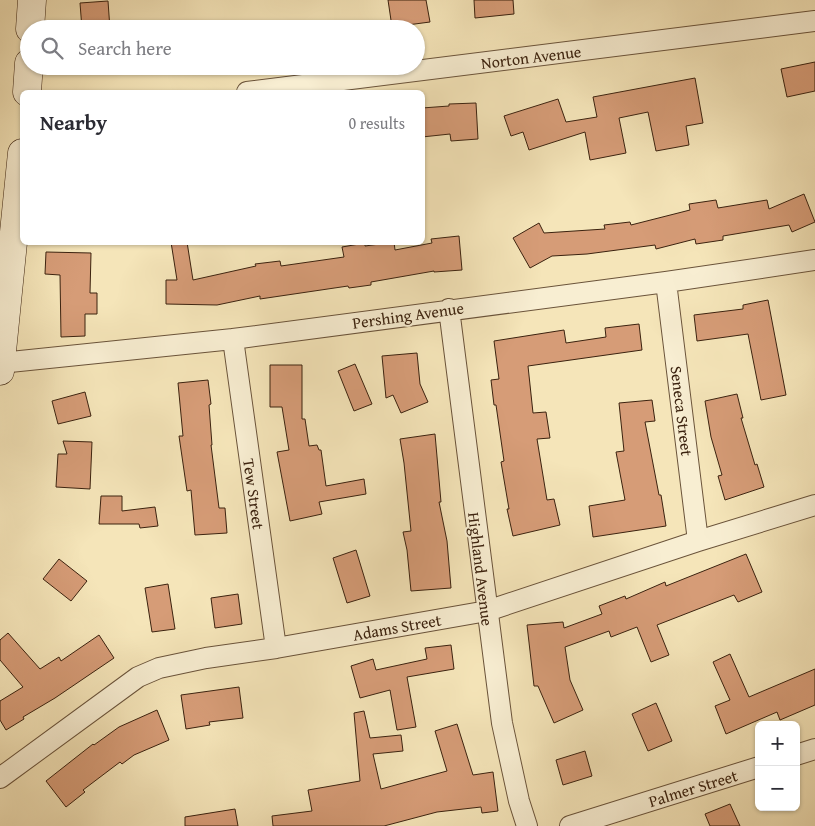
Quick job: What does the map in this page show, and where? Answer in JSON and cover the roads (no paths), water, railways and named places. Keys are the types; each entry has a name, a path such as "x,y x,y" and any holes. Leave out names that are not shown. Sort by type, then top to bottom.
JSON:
{"street":[{"path":"31,20 32,0"},
{"name":"Norton Avenue","path":"425,70 815,21"},
{"path":"27,90 28,75"},
{"name":"Norton Avenue","path":"263,90 383,75"},
{"path":"0,371 20,172"},
{"name":"Pershing Avenue","path":"0,363 233,339 666,282 815,260"},
{"name":"Seneca Street","path":"666,282 698,541"},
{"name":"Highland Avenue","path":"449,310 502,723 516,791 527,826"},
{"name":"Tew Street","path":"233,339 276,648"},
{"name":"Adams Street","path":"0,778 138,677 159,668 487,611 698,541 815,505"},
{"path":"800,754 815,749"},
{"name":"Palmer Street","path":"570,826 755,768"}]}
